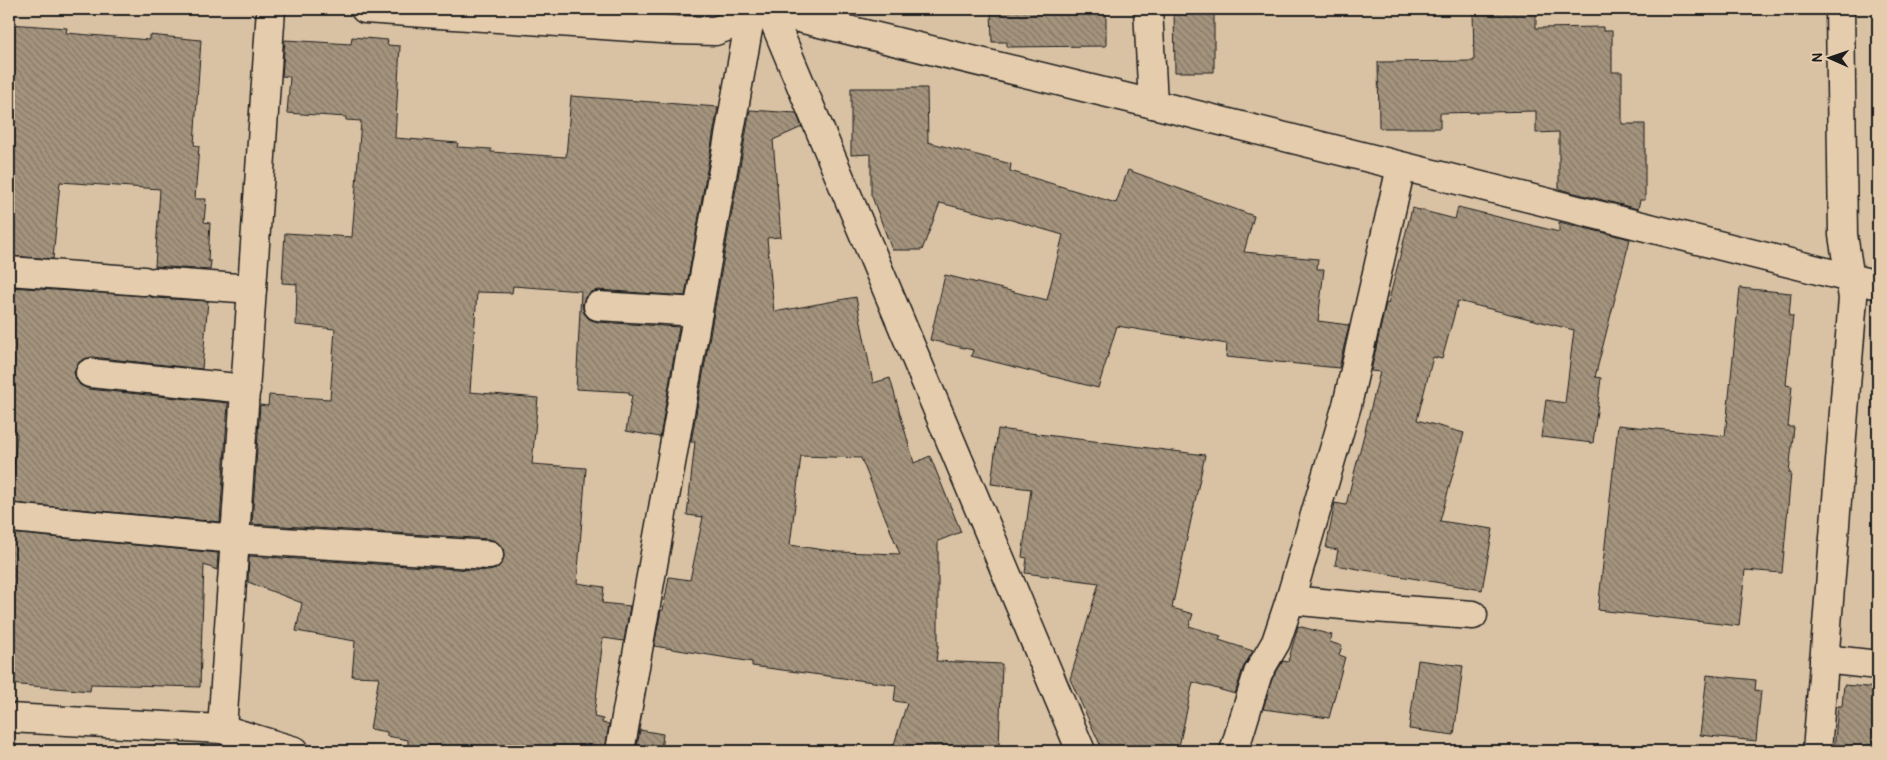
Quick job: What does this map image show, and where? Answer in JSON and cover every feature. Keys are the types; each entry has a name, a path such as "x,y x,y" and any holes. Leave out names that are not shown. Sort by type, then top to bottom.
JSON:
{"street":[{"path":"222,729 271,9"},
{"path":"365,9 715,31 766,12 1152,104 1878,285"},
{"path":"1148,9 1152,104"},
{"path":"1817,751 1852,298 1843,235 1840,9"},
{"path":"620,751 698,312 766,12"},
{"path":"766,12 1082,751"},
{"path":"1234,751 1258,672 1276,642 1290,600 1347,405 1401,167"},
{"path":"9,271 252,289"},
{"path":"598,306 698,312"},
{"path":"90,373 246,390"},
{"path":"12,518 235,539 489,555"},
{"path":"1290,600 1473,615"},
{"path":"1824,658 1878,665"},
{"path":"9,718 222,729 295,751"}],"building":[{"path":"991,9 1106,9 1106,46 1007,47 1007,42 992,42"},
{"path":"1174,9 1214,9 1214,72 1175,72"},
{"path":"1473,9 1536,9 1536,28 1603,27 1603,31 1612,31 1612,72 1622,72 1622,124 1645,124 1645,200 1640,200 1638,209 1559,189 1559,132 1536,133 1536,111 1440,113 1440,128 1379,128 1378,62 1474,61"},
{"path":"9,24 67,28 66,33 149,40 149,35 201,40 194,145 199,146 195,199 206,199 204,222 210,223 208,261 211,261 210,270 155,266 160,189 60,182 53,259 9,256"},
{"path":"352,37 388,40 387,45 400,46 395,138 458,143 457,147 491,149 491,152 566,157 571,96 718,107 685,296 598,290 591,292 585,297 582,305 584,313 589,319 597,322 679,327 660,437 626,431 632,395 629,395 629,392 576,389 581,291 513,286 512,293 477,292 470,392 538,398 532,464 586,468 577,583 604,587 602,603 630,606 624,641 603,638 594,717 603,719 602,723 609,724 605,751 442,751 408,745 408,740 387,736 387,732 370,729 379,677 352,676 355,641 296,631 302,603 248,582 249,556 488,571 496,569 502,563 504,556 503,548 497,542 490,539 252,524 260,405 268,406 269,395 330,399 335,329 296,325 297,284 282,283 285,233 352,237 361,121 346,120 346,117 287,113 290,77 282,76 285,40 351,44"},
{"path":"851,88 927,88 928,142 1011,164 1010,171 1116,203 1128,170 1254,216 1244,252 1318,259 1317,269 1324,269 1318,321 1349,325 1339,368 1226,357 1227,344 1117,326 1098,388 971,356 973,350 930,340 945,275 1047,300 1063,235 998,216 940,203 922,250 892,250 871,194 871,154 851,155"},
{"path":"750,110 796,113 802,127 773,140 781,237 767,238 774,312 856,297 873,383 890,378 914,463 930,456 961,532 938,541 938,647 936,661 1002,664 999,745 961,751 892,751 907,703 894,701 896,685 752,666 752,662 654,646 669,577 690,580 703,517 687,515 695,442 691,442","holes":["801,456 861,458 900,554 838,552 790,545"]},
{"path":"1458,207 1559,232 1559,222 1630,239 1595,377 1601,378 1593,443 1541,437 1546,400 1565,403 1574,330 1458,301 1442,359 1433,357 1417,420 1464,433 1440,521 1493,529 1482,590 1335,565 1338,550 1326,548 1335,503 1346,505 1380,372 1371,371 1386,303 1388,304 1412,208 1455,219"},
{"path":"9,287 208,301 202,369 92,357 78,363 74,372 80,385 88,389 228,403 220,522 11,503 17,433 9,432 12,349 9,348"},
{"path":"1740,288 1791,293 1789,316 1793,316 1786,385 1792,386 1788,427 1794,427 1782,573 1745,570 1739,626 1598,610 1618,425 1725,436"},
{"path":"998,429 1205,455 1172,608 1193,614 1189,626 1221,636 1219,640 1253,651 1243,668 1235,694 1193,682 1178,751 1103,751 1070,679 1099,583 1025,573 1027,558 1022,557 1031,489 991,484"},
{"path":"9,533 218,553 217,570 204,565 200,687 91,684 90,691 9,684"},
{"path":"1298,626 1332,635 1330,642 1342,646 1339,655 1345,657 1329,718 1263,709 1272,679 1283,661 1288,662"},
{"path":"1418,660 1463,666 1454,735 1409,729"},
{"path":"1707,675 1756,680 1755,690 1761,691 1756,741 1700,735"},
{"path":"1844,685 1878,688 1878,751 1834,751 1838,706 1842,706"},
{"path":"640,730 663,734 661,751 636,751"}]}
